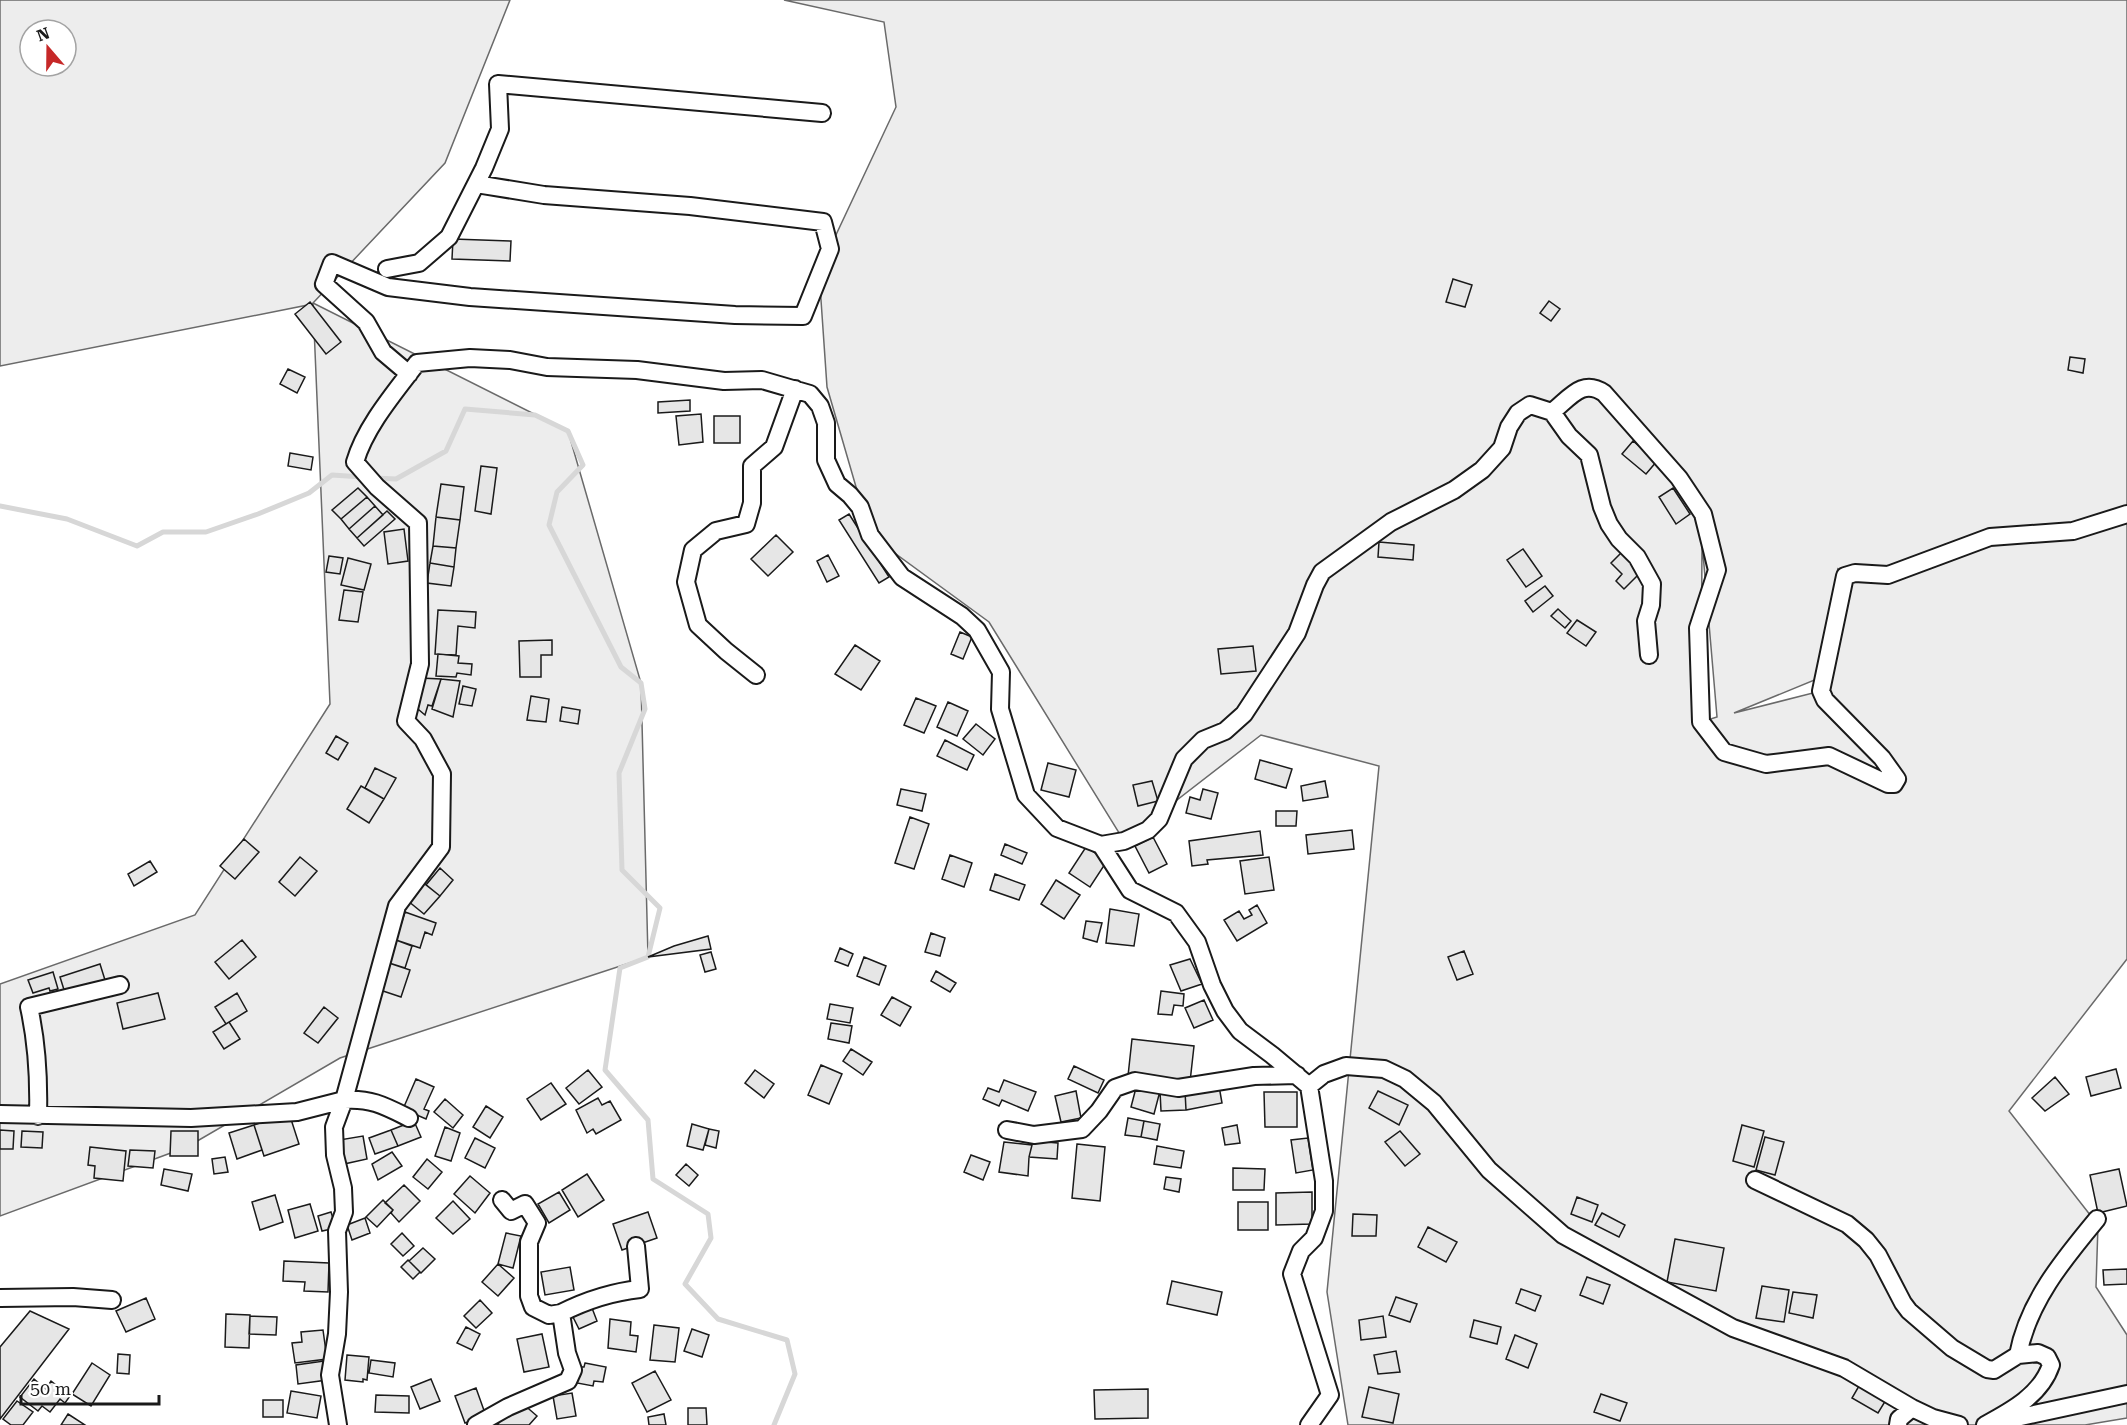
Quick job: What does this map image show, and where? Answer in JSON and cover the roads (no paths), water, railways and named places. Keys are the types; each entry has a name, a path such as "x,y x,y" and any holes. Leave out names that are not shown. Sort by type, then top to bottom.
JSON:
{"street":[{"path":"387,269 419,263 449,237 500,129 498,84 822,113"},
{"path":"409,374 383,352 366,322 324,284 332,262 388,287 470,297 735,315 803,316 830,249 823,222 690,206 544,195 476,183"},
{"path":"338,1425 330,1375 339,1292 337,1231 344,1212 343,1188 335,1155 333,1127 344,1100 397,906 441,847 442,774 423,739 406,721 420,664 418,524 377,487 355,462 358,450 387,402 417,363 470,358 510,360 547,367 637,370 724,381 762,380 810,394 820,406 826,423 826,460 837,484 860,507 870,535 902,577 962,616 977,630 1001,672 1000,709 1026,795 1057,828 1101,844 1124,841 1148,830 1159,819 1184,759 1203,740 1225,731 1244,714 1297,633 1322,572 1392,522 1454,490 1482,470 1502,448 1509,427 1518,413 1530,405 1552,412 1569,436 1589,455 1602,507 1609,524 1619,539 1637,557 1652,584 1651,605 1646,621 1649,655"},
{"path":"1552,412 1584,387 1594,386 1679,478 1703,514 1717,570 1698,628 1701,722 1724,752 1766,764 1829,756 1888,784 1894,784 1896,779 1882,758 1825,700 1821,691 1845,576 1855,573 1888,575 1990,537 2073,531 2127,514"},
{"path":"756,675 698,625 686,582 693,550 716,531 746,524 752,503 752,466 774,447 795,389"},
{"path":"1101,844 1130,890 1176,913 1197,942 1212,985 1225,1011 1240,1031 1303,1081 1324,1181 1324,1211 1314,1238 1301,1251 1292,1275 1330,1395 1309,1425"},
{"path":"38,1116 33,1028 29,1007 120,985"},
{"path":"1007,1130 1034,1135 1082,1129 1099,1111 1115,1088 1136,1082 1178,1088 1254,1076 1303,1081 1346,1066 1384,1069 1405,1079 1434,1104 1489,1170 1563,1235 1733,1328 1844,1368 1912,1408 1933,1418 1959,1425"},
{"path":"0,1114 191,1118 297,1112 344,1100 361,1099 376,1102 409,1118"},
{"path":"1755,1180 1847,1224 1866,1240 1878,1255 1909,1311 1952,1348 1987,1369 1994,1370 2018,1355 2038,1353 2047,1356 2051,1365 2048,1375 2032,1393 2014,1409 1985,1425"},
{"path":"502,1200 511,1210 525,1204 537,1223 529,1242 529,1296 533,1307 549,1315 561,1313 587,1300 620,1291 640,1289 636,1246"},
{"path":"2018,1355 2022,1335 2030,1315 2057,1268 2097,1220"},
{"path":"0,1298 73,1297 112,1300"},
{"path":"476,1425 508,1407 568,1381 573,1371 567,1353 561,1313"},
{"path":"1985,1425 2127,1394"},
{"path":"1898,1425 1899,1419 1912,1408"}],"waterway":[{"path":"374,478 396,479 446,451 465,409 535,415 568,431 583,465 557,492 549,525 621,667 641,683 645,709 619,773 622,870 660,908 648,957 620,968 605,1070 648,1120 653,1179 708,1214 711,1238 685,1284 718,1319 787,1340 795,1374 774,1425"},
{"path":"0,506 67,519 137,546 163,532 206,532 258,514 309,493 332,475 362,477"}]}
